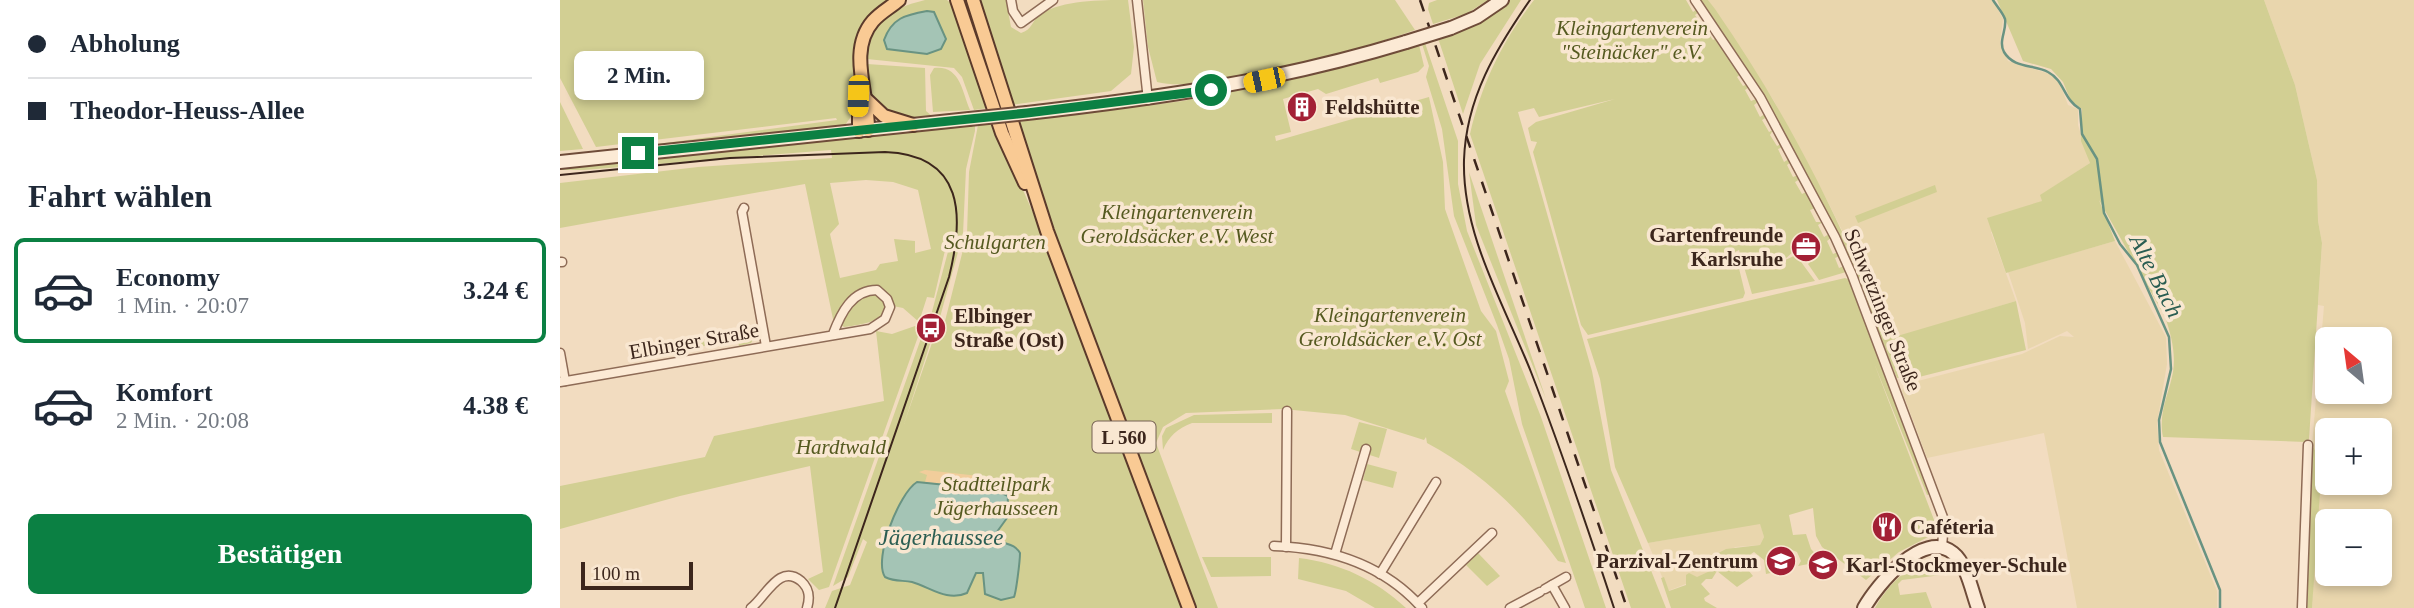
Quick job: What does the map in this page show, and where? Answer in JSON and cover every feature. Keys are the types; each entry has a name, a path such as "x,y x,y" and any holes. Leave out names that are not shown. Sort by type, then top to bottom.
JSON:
{"main road":[{"name":"L 560","path":"973,0 1047,231 1189,608"},
{"path":"863,130 861,66 869,25 902,1"},
{"name":"L 560","path":"957,4 1002,133 1047,231"},
{"path":"861,66 867,100 863,130"},
{"path":"867,100 884,116 913,125"}],"street":[{"path":"1011,0 1013,11 1021,23 1053,0"},
{"path":"1137,0 1148,100"},
{"path":"560,162 1148,100 1271,79 1406,43 1451,28 1483,14 1502,0"},
{"name":"Schwetzinger Straße","path":"1695,0 1760,97 1848,264 1944,520 1942,548"},
{"path":"744,208 742,212 765,346"},
{"name":"Elbinger Straße","path":"562,381 870,329 889,313 887,299 877,290 865,291 854,297 840,316 833,334"},
{"path":"560,353 562,381"},
{"path":"1286,547 1287,411"},
{"path":"2302,608 2308,445"},
{"path":"1335,554 1366,449"},
{"path":"1380,574 1436,482"},
{"path":"1274,546 1335,554 1380,574 1420,606 1492,533"},
{"path":"1864,608 1882,581 1904,562 1930,549 1942,548 1954,554 1960,561 1978,608"},
{"path":"751,608 772,584 783,577 802,582 809,594 807,608"},
{"path":"1510,608 1566,577"},
{"path":"1546,589 1565,608"}],"shaded area":[{"path":"1708,0 1993,0 2003,19 2000,43 2008,61 2050,74 2060,84 2068,105 2078,109 2078,125 2090,163 2041,195 2042,201 1991,232 2016,301 1887,340 1858,263 1829,204 1774,101"},
{"path":"2264,0 2414,0 2414,608 2312,608 2315,529 2315,586 2392,586 2392,509 2317,509 2319,495 2392,495 2392,418 2315,418 2315,450 2312,445 2316,404 2392,404 2392,327 2322,327 2324,306 2318,305 2322,243 2318,221 2317,180 2295,85"},
{"path":"2115,241 2166,337 2167,364 2157,423 2159,450 2217,591 2217,608 2077,608 2044,433 1927,458 1902,391 1904,386 1914,382 2022,354 2060,336 2074,337 2067,331 2028,349 2025,323 2008,272"},
{"path":"1760,523 1764,537 1760,545 1735,547 1711,574 1668,591 1648,543"}],"green space":[{"path":"560,0 891,0 853,53 853,114 845,125 560,157 837,120 596,147 560,78"},
{"path":"925,0 947,0 952,4 988,108 974,110 962,77 954,68 867,59 873,35 883,19 900,8"},
{"path":"978,0 1006,0 1011,27 1021,33 1049,9 1071,3 1128,0 1134,47 1131,74 1111,91 1010,105"},
{"path":"1143,0 1395,0 1415,30 1323,58 1247,76 1211,82 1157,82 1148,47"},
{"path":"1437,0 1488,0 1466,14 1433,24 1428,9 1429,3"},
{"path":"1508,0 1521,0 1480,64 1463,114 1438,38 1485,19"},
{"name":"Kleingartenverein \"Steinäcker\" e.V.","path":"1534,0 1686,0 1693,12 1697,9 1699,12 1695,15 1703,26 1707,23 1709,26 1705,29 1713,40 1718,37 1741,74 1737,77 1743,86 1748,84 1749,87 1745,90 1751,101 1756,99 1758,102 1754,105 1760,117 1765,114 1767,117 1762,120 1769,132 1773,130 1770,135 1777,146 1781,144 1783,147 1778,149 1784,162 1789,159 1791,162 1787,165 1793,177 1798,175 1800,179 1795,182 1802,194 1806,192 1815,208 1810,210 1816,222 1823,222 1818,225 1824,237 1829,234 1831,238 1827,241 1833,254 1838,252 1840,256 1835,258 1839,268 1844,266 1846,272 1819,280 1808,264 1817,256 1806,240 1783,261 1796,255 1815,281 1752,294 1739,250 1735,252 1745,293 1743,298 1588,335 1581,325 1533,152 1537,142 1531,141 1528,128 1536,122 1615,99 1539,117 1534,108 1518,112 1592,371 1611,470 1666,608 1631,608 1470,134 1494,64 1512,31"},
{"path":"1700,0 1708,0 1715,9 1766,87 1789,128 1852,253 1887,339 2016,301 2026,350 1919,377 1916,373 1897,378 1836,231 1763,94"},
{"path":"1997,0 2264,0 2295,85 2317,180 2318,221 2322,243 2309,439 2306,442 2163,437 2163,412 2174,365 2169,330 2165,317 2099,200 2115,241 2006,273 1987,218 2042,201 2040,195 2090,163 2081,141 2082,109 2071,101 2063,82 2051,69 2023,61"},
{"path":"1425,43 1458,141 1458,184 1467,231 1541,417 1606,608 1585,608 1522,424 1509,359 1454,216 1442,129 1426,77 1429,66 1422,44"},
{"path":"1419,45 1424,66 1418,72 1380,83 1378,78 1326,94 1318,89 1283,99 1291,132 1275,136 1276,141 1429,97 1443,162 1445,209 1481,311 1496,331 1509,381 1505,391 1566,563 1558,561 1530,526 1499,494 1447,454 1427,443 1426,437 1424,440 1345,415 1283,409 1186,413 1163,427 1156,443 1218,608 1193,608 1072,287 1016,122 1183,101 1283,80"},
{"path":"867,64 925,68 926,111 933,117 906,119 884,110 871,91 867,79"},
{"path":"934,68 943,68 955,75 970,110 933,112 930,75"},
{"path":"560,102 583,149 560,151"},
{"name":"Stadtteilpark Jägerhausseen","path":"994,124 1048,247 1184,608 825,608 832,591 850,585 867,542 863,539 848,577 833,586 924,330 936,332 932,338 904,424 933,340 943,329 967,234 969,172 978,125"},
{"path":"975,125 966,169 963,234 937,328 922,323 924,319 930,319 953,233 949,233 934,298 927,297 919,322 903,308 893,306 871,321 844,327 833,319 805,184 560,228 560,183 698,167 832,158 831,150 584,170 560,170 560,166","holes":["866,180 893,182 918,190 931,249 915,253 915,241 894,239 898,261 880,264 876,270 840,278 830,234 839,224 830,183"]},
{"path":"1469,172 1546,399 1476,225"},
{"path":"1935,185 1937,192 1858,223 1855,216"},
{"path":"1845,278 1850,280 1930,494 1927,495 1874,363 1936,525 1932,535 1899,552 1866,580 1822,547 1816,536 1813,508 1789,515 1793,535 1806,534 1811,549 1821,560 1819,562 1798,566 1801,561 1797,552 1787,548 1780,551 1784,570 1766,574 1764,560 1754,552 1741,561 1753,576 1737,587 1717,571 1712,579 1706,579 1701,584 1710,594 1704,598 1705,601 1717,608 1671,608 1661,578 1664,577 1669,591 1686,585 1686,575 1689,573 1697,577 1710,571 1707,559 1726,549 1760,545 1764,537 1760,524 1648,543 1615,467 1600,379 1587,339"},
{"name":"Hardtwald","path":"919,327 920,331 829,587 819,590 808,579 823,572 810,466 680,496 560,529 560,486 705,457 714,436 884,401 876,331 892,334"},
{"path":"758,331 751,343 739,346 738,340 687,349 687,355 682,356 680,345"},
{"path":"1272,413 1272,423 1192,423 1174,433 1163,450 1162,436 1166,428 1194,415"},
{"path":"1359,422 1387,429 1379,458 1351,449"},
{"path":"2312,445 2315,450 2315,495 2320,495 2319,509 2315,509 2312,608 2307,608"},
{"path":"1367,464 1397,472 1393,488 1363,480"},
{"path":"1478,553 1500,576 1487,586 1466,565"},
{"path":"1202,557 1271,557 1271,576 1211,577"},
{"path":"1299,558 1329,564 1357,574 1406,608 1375,608 1346,591 1298,579"},
{"path":"1939,558 1957,573 1902,580 1898,584 1900,595 1926,592 1932,608 1875,608 1901,575 1919,564"}],"sand":[{"path":"925,470 988,477 998,481 983,489 925,482 927,475 919,472"}],"water":[{"path":"927,11 934,12 946,39 941,49 927,54 887,49 884,40 895,22"},
{"name":"Jägerhaussee","path":"917,482 995,490 1008,496 1007,518 994,536 1020,553 1014,597 1001,600 985,594 983,573 976,573 967,593 952,596 912,582 885,577 882,556 890,527 903,499"}],"waterway":[{"name":"Alte Bach","path":"1993,0 2005,19 2002,44 2004,52 2019,64 2054,76 2070,100 2080,109 2082,134 2097,159 2104,213 2120,244 2137,265 2169,337 2171,369 2159,420 2160,442 2220,590 2220,608"}],"tram line":[{"path":"1530,0 1495,56 1477,95 1466,137 1465,188 1477,242 1542,401 1614,608"},
{"path":"560,175 730,158 885,152 911,156 931,164 944,177 953,193 956,212 957,233 949,277 835,608"}],"railway":[{"path":"1420,0 1627,608"}],"place":[{"name":"Feldshütte","path":"1302,107"},
{"name":"Gartenfreunde Karlsruhe","path":"1806,247"},
{"name":"Elbinger Straße (Ost)","path":"931,328"},
{"name":"Caféteria","path":"1887,527"},
{"name":"Parzival-Zentrum","path":"1781,561"},
{"name":"Karl-Stockmeyer-Schule","path":"1823,565"}],"route":[{"path":"638,153 1027,113 1211,90"}],"park label":[{"name":"Kleingartenverein Geroldsäcker e.V. West","path":"1177,224"},
{"name":"Schulgarten","path":"995,242"},
{"name":"Kleingartenverein Geroldsäcker e.V. Ost","path":"1390,327"}]}
